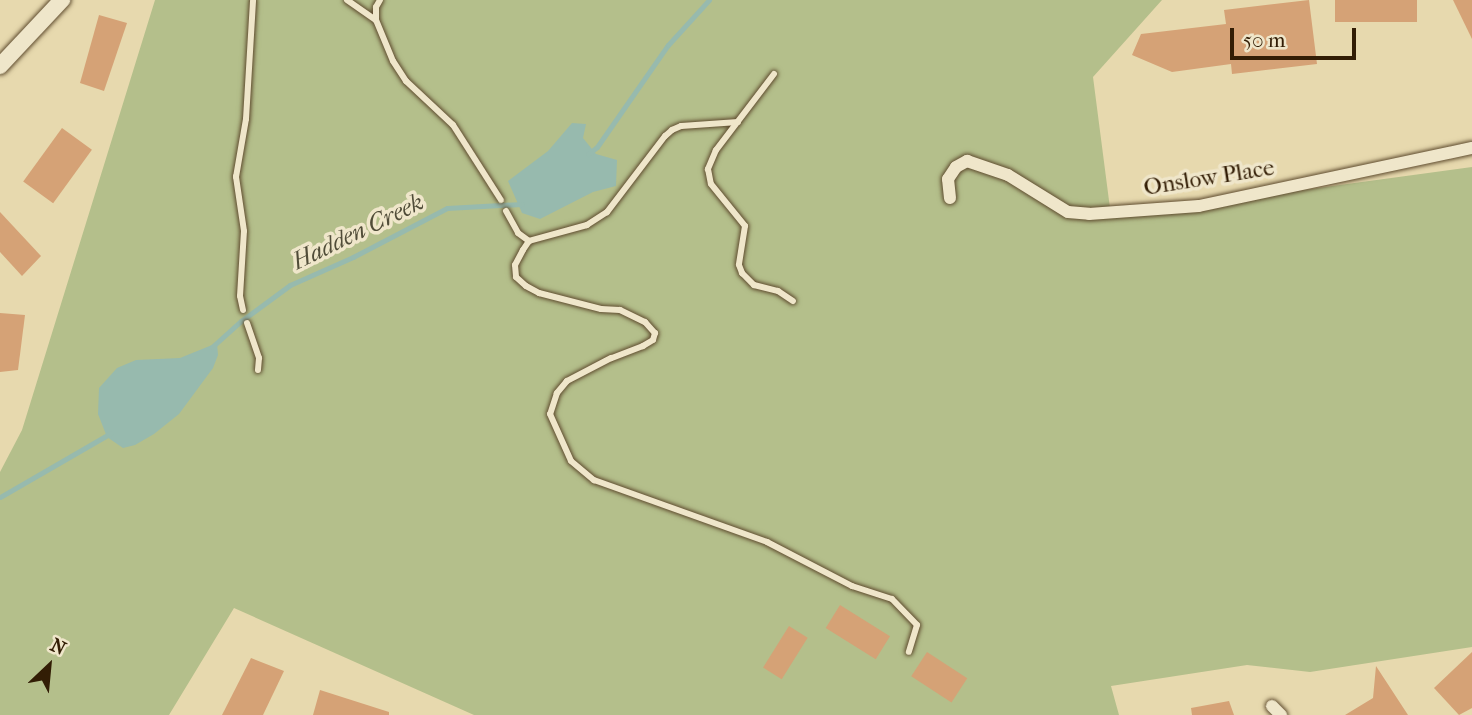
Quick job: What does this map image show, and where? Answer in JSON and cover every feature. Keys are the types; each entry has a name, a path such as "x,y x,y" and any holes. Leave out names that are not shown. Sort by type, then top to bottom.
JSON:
{"street":[{"path":"0,66 62,0"},
{"name":"Onslow Place","path":"950,198 948,179 956,167 967,161 1009,175 1068,212 1089,214 1199,206 1472,148"}],"lane":[{"path":"243,310 240,296 244,231 237,203 236,177 246,119 253,0"},
{"path":"347,0 376,20"},
{"path":"380,0 376,7 376,20 389,53 406,81 453,125 501,200"},
{"path":"774,74 709,163 709,178 745,226 739,265 744,277 754,285 778,290 793,301"},
{"path":"738,122 681,126 672,130 659,142 607,212 587,225 529,241 515,265 516,277 526,286 539,293 601,309 620,310 645,322 654,333 650,342 611,358 567,381 557,393 550,414 571,461 602,483 767,542 852,586 892,599 917,625 909,652"},
{"path":"506,211 518,233 529,241"},
{"path":"247,323 259,358 258,370"}],"green space":[{"path":"155,0 1162,0 1093,77 1111,216 1472,167 1472,647 1310,672 1247,665 1111,686 1119,715 474,715 234,608 169,715 0,715 0,472 22,430"}],"water":[{"path":"572,123 586,124 583,138 596,154 617,160 616,186 593,192 540,219 522,213 508,181 548,151"},
{"path":"217,343 218,355 213,368 179,414 135,445 123,448 107,437 98,414 99,388 117,368 136,360 180,358"}],"building":[{"path":"1309,0 1317,64 1232,74 1231,64 1172,72 1132,55 1141,34 1226,24 1224,10"},
{"path":"1335,0 1417,0 1417,22 1335,22"},
{"path":"1453,0 1472,0 1472,39"},
{"path":"99,15 127,23 104,91 80,83"},
{"path":"62,128 92,150 53,203 23,181"},
{"path":"0,212 41,256 22,276 0,252"},
{"path":"0,313 25,315 18,370 0,372"},
{"path":"840,605 890,636 876,659 826,628"},
{"path":"789,626 808,638 782,679 763,668"},
{"path":"927,652 967,678 951,702 911,676"},
{"path":"1472,652 1472,708 1459,715 1434,688"},
{"path":"251,658 284,671 263,715 222,715"},
{"path":"1376,666 1408,715 1345,715 1373,698"},
{"path":"320,690 389,712 389,715 313,715"},
{"path":"1229,701 1234,715 1192,715 1191,708"}],"waterway":[{"name":"Hadden Creek","path":"588,154 597,147 668,45 709,0"},
{"name":"Hadden Creek","path":"212,347 241,321 290,285 353,257 447,208 522,204"},
{"name":"Hadden Creek","path":"0,497 111,433"}]}
